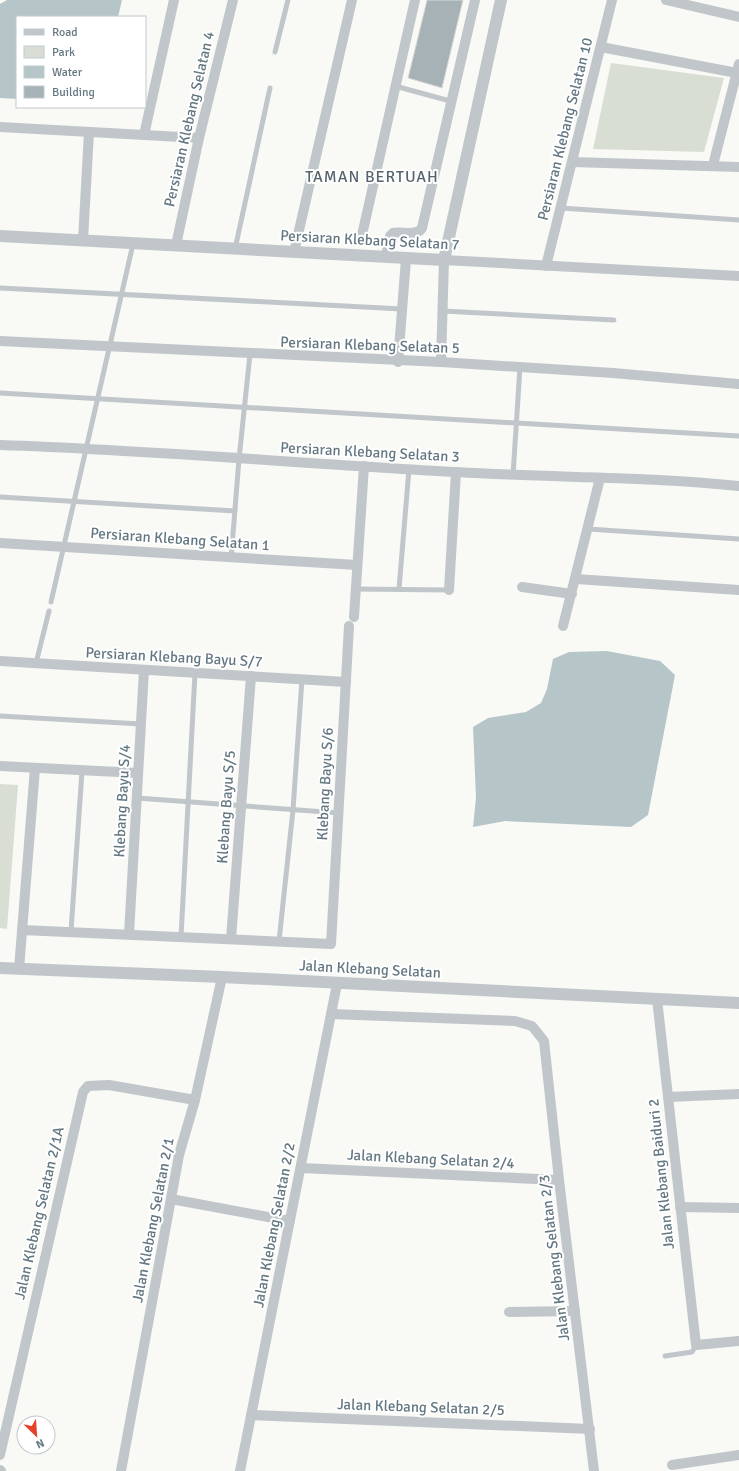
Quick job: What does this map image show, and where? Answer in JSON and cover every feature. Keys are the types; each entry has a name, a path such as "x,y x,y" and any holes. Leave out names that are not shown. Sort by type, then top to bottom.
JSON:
{"street":[{"path":"144,135 174,0"},
{"name":"Persiaran Klebang Selatan 4","path":"176,245 199,138 233,0"},
{"path":"294,252 352,0"},
{"path":"362,235 415,0"},
{"path":"386,257 390,236 393,233 415,233 420,231 422,228 450,101 475,0"},
{"path":"441,362 444,260 501,0"},
{"name":"Persiaran Klebang Selatan 10","path":"546,266 612,0"},
{"path":"666,0 739,17"},
{"path":"601,47 738,68 713,165"},
{"path":"0,127 199,138"},
{"path":"83,240 89,132"},
{"path":"572,162 739,166"},
{"name":"Persiaran Klebang Selatan 7","path":"0,236 739,276"},
{"path":"398,362 406,259"},
{"name":"Persiaran Klebang Selatan 5","path":"0,341 398,362 441,362 613,373 739,384"},
{"name":"Persiaran Klebang Selatan 3","path":"0,445 86,448 239,459 513,475 696,481 739,486"},
{"path":"354,616 364,466"},
{"path":"449,590 456,472"},
{"path":"563,626 576,579 600,478"},
{"name":"Persiaran Klebang Selatan 1","path":"0,544 63,546 232,559 357,565"},
{"path":"576,579 739,590"},
{"path":"522,587 572,594"},
{"name":"Klebang Bayu S/6","path":"279,942 332,944 349,626"},
{"name":"Persiaran Klebang Bayu S/7","path":"0,661 346,682"},
{"name":"Klebang Bayu S/4","path":"129,934 144,670"},
{"name":"Klebang Bayu S/5","path":"231,939 251,676"},
{"path":"0,766 138,773"},
{"path":"20,969 36,768"},
{"path":"22,930 279,942"},
{"name":"Jalan Klebang Selatan","path":"0,968 222,977 337,984 739,1003"},
{"name":"Jalan Klebang Selatan 2/1","path":"121,1471 170,1199 179,1155 195,1100 222,977"},
{"name":"Jalan Klebang Selatan 2/2","path":"240,1471 337,984"},
{"name":"Jalan Klebang Baiduri 2","path":"657,999 696,1345"},
{"name":"Jalan Klebang Selatan 2/3","path":"331,1014 515,1021 532,1026 544,1041 594,1471"},
{"name":"Jalan Klebang Selatan 2/1A","path":"0,1455 83,1092 88,1086 109,1085 195,1100"},
{"path":"668,1097 739,1094"},
{"name":"Jalan Klebang Selatan 2/4","path":"301,1168 559,1180"},
{"path":"170,1199 290,1221"},
{"path":"680,1207 739,1208"},
{"path":"509,1312 575,1311"},
{"path":"696,1345 739,1341"},
{"name":"Jalan Klebang Selatan 2/5","path":"251,1415 590,1429"},
{"path":"672,1465 739,1455"}],"lane":[{"path":"276,52 288,0"},
{"path":"395,86 450,101"},
{"path":"235,249 270,88"},
{"path":"561,208 739,220"},
{"path":"50,602 133,243"},
{"path":"0,288 402,309"},
{"path":"442,311 614,320"},
{"path":"232,559 239,459 250,354"},
{"path":"513,475 518,423 520,367"},
{"path":"0,392 739,436"},
{"path":"399,589 409,469"},
{"path":"0,497 235,511"},
{"path":"588,529 739,539"},
{"path":"356,589 449,590"},
{"path":"36,664 49,611"},
{"path":"181,937 194,673"},
{"path":"279,942 293,810 302,679"},
{"path":"0,716 141,724"},
{"path":"71,932 82,771"},
{"path":"137,798 339,813"},
{"path":"665,1356 692,1352 696,1345"}],"green space":[{"path":"611,63 724,78 704,152 593,149"},
{"path":"0,784 18,785 7,929 0,928"}],"water":[{"path":"7,0 122,0 118,16 16,16 16,99 0,98 0,4"},
{"path":"607,651 660,661 675,675 648,815 631,827 505,821 473,827 476,798 473,727 488,718 526,712 541,703 547,689 553,659 569,652"}],"building":[{"path":"427,0 463,0 442,88 408,78"}],"district":[{"name":"TAMAN BERTUAH","path":"372,176"}]}
